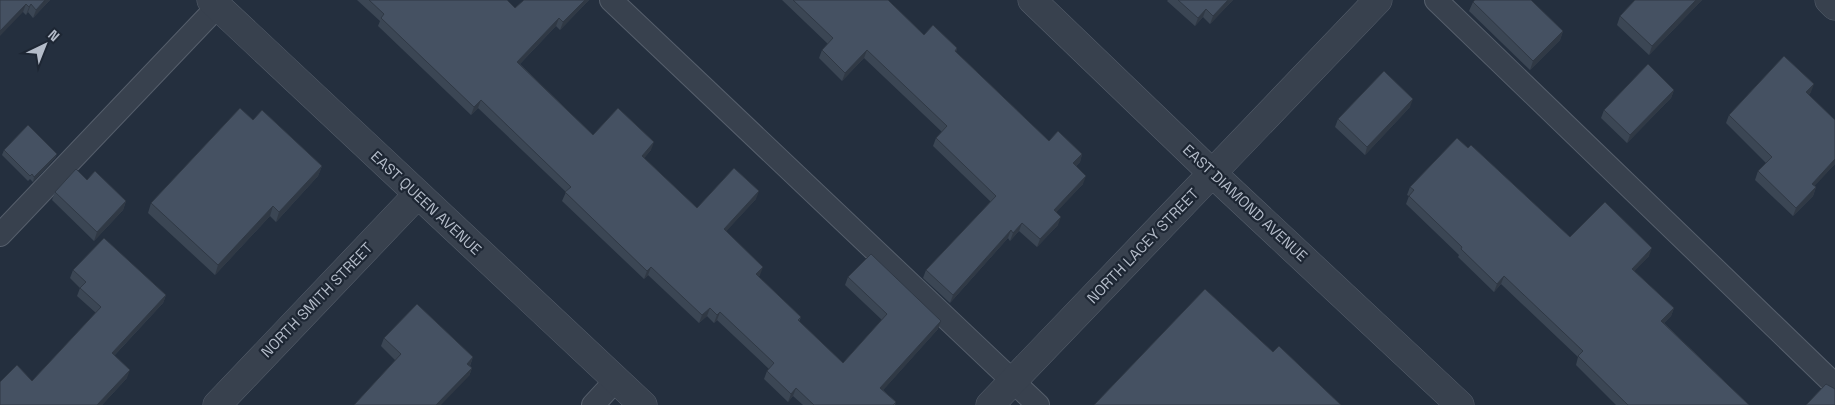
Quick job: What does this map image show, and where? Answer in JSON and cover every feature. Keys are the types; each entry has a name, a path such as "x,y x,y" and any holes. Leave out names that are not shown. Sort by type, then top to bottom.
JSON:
{"street":[{"name":"EAST DIAMOND AVENUE","path":"1032,0 1212,173 1460,405"},
{"name":"NORTH LACEY STREET","path":"990,405 1378,0"},
{"path":"1829,0 1835,6"},
{"name":"EAST QUEEN AVENUE","path":"214,3 643,405"},
{"name":"NORTH SMITH STREET","path":"217,405 417,194"}],"lane":[{"path":"611,0 1038,405"},
{"path":"1436,0 1835,385"},
{"path":"0,235 214,3"},
{"path":"593,405 616,380"}],"building":[{"path":"0,0 45,0 36,10 31,4 29,7 26,4 0,31"},
{"path":"369,0 507,0 515,8 524,0 585,0 563,22 559,18 517,62 593,135 618,108 654,142 642,156 697,208 734,168 759,191 724,229 763,267 756,274 801,317 798,320 843,363 887,314 848,277 871,254 941,321 880,388 896,402 893,405 814,405 796,388 791,394 767,371 774,363 720,312 717,315 710,308 702,315 651,267 647,271 565,192 571,187 481,100 474,107 381,18 384,14"},
{"path":"793,0 888,0 924,35 933,25 957,48 955,51 1049,141 1058,131 1082,154 1073,163 1086,176 1054,210 1061,217 1040,239 1022,223 1013,233 1011,230 953,295 926,270 996,196 936,138 947,126 867,50 845,73 822,50 833,38"},
{"path":"1178,0 1228,0 1213,16 1206,9 1198,18"},
{"path":"1475,0 1531,0 1563,31 1533,61 1473,2"},
{"path":"1635,0 1696,0 1652,46 1620,16"},
{"path":"1784,56 1814,84 1806,92 1835,120 1835,159 1812,184 1816,187 1796,208 1758,171 1772,157 1729,115"},
{"path":"1648,64 1674,90 1630,135 1604,110"},
{"path":"1384,71 1413,99 1367,147 1338,119"},
{"path":"240,108 253,120 262,110 322,166 279,212 273,206 218,265 151,203"},
{"path":"28,125 57,154 34,177 32,174 30,176 4,150"},
{"path":"1457,138 1468,148 1471,145 1570,237 1605,202 1652,248 1632,269 1674,308 1661,321 1749,405 1628,405 1578,356 1583,351 1504,276 1497,284 1409,196 1414,190 1410,187"},
{"path":"76,169 87,180 95,171 126,201 97,232 55,192"},
{"path":"104,238 166,295 112,353 130,370 97,405 0,405 0,382 17,365 32,381 101,307 80,288 86,282 73,270"},
{"path":"1205,289 1273,352 1279,346 1341,405 1094,405"},
{"path":"417,304 473,357 467,364 472,368 436,405 354,405 401,354 384,338"},
{"path":"1826,384 1835,389 1835,405 1806,405"}]}
